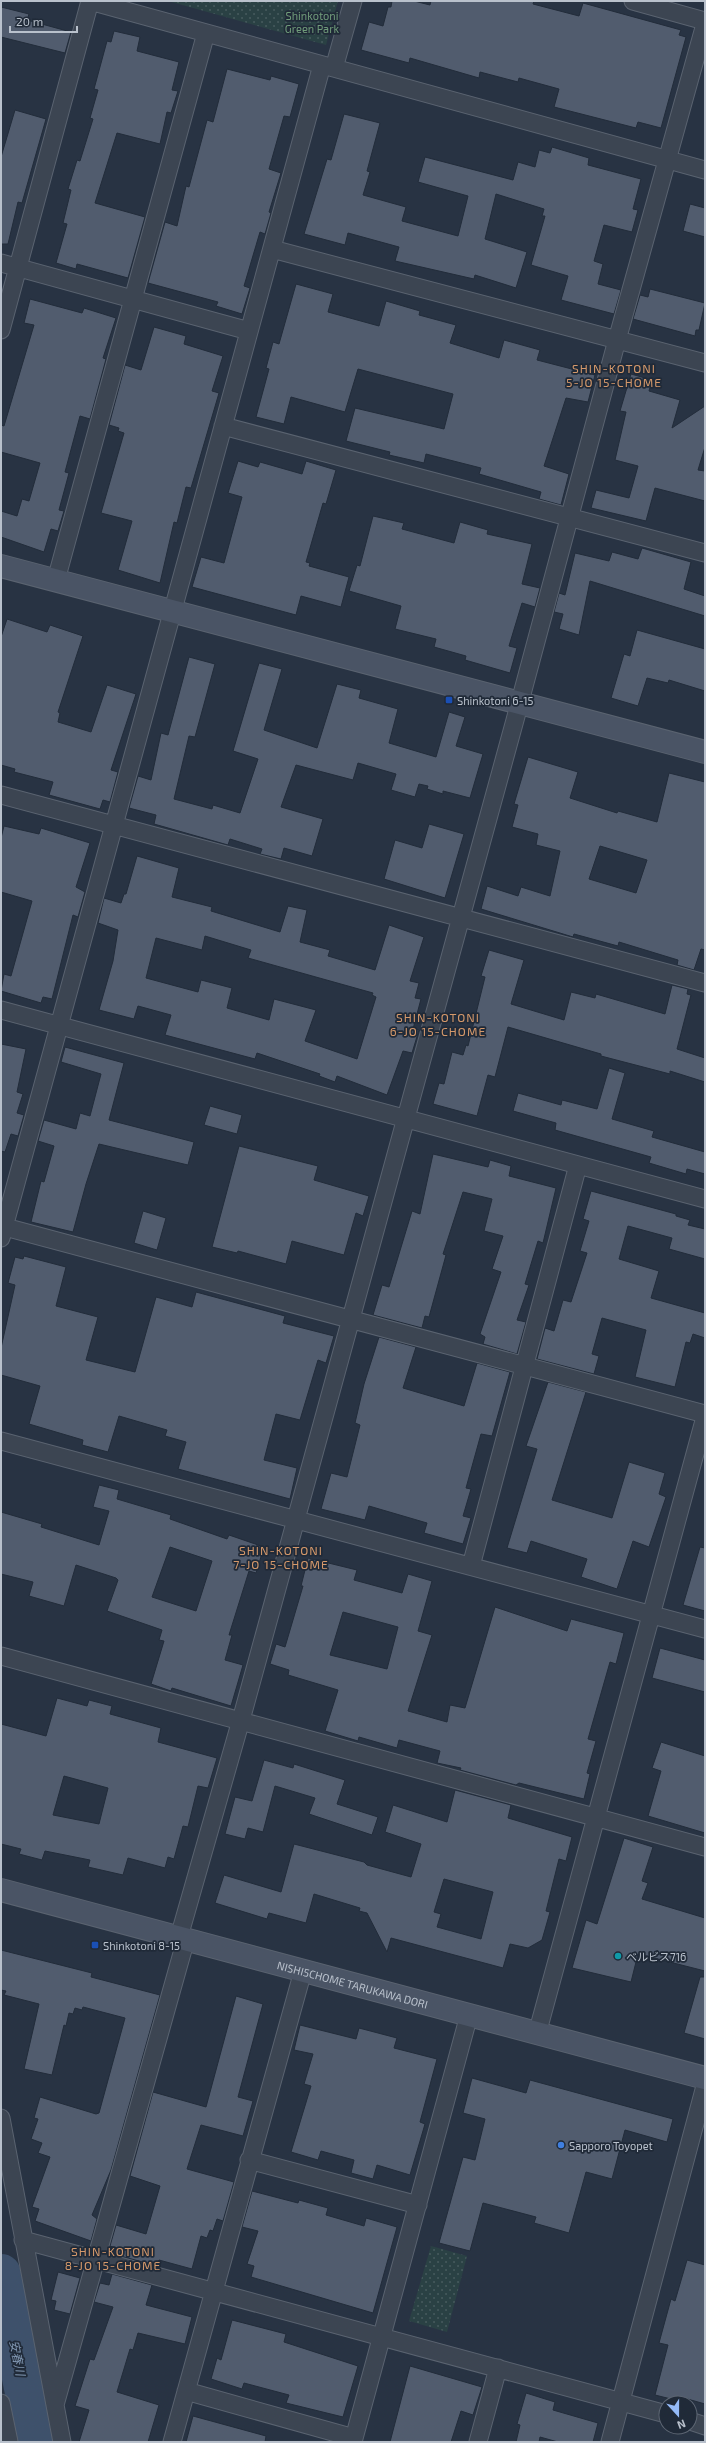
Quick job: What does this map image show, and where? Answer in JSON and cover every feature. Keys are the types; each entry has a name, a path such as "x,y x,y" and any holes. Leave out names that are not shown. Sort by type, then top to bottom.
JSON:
{"street":[{"path":"1,330 9,265 90,1 705,170"},
{"path":"353,1 328,66 272,249 2,1230 350,1319 705,1414"},
{"path":"633,1 705,21"},
{"path":"55,2405 96,2259 404,1119 519,703 616,340 668,160 705,24"},
{"path":"56,580 206,33"},
{"path":"272,249 705,364"},
{"path":"9,265 250,330"},
{"path":"223,426 705,553"},
{"path":"1,566 705,752"},
{"path":"1,795 705,983"},
{"path":"1,1010 705,1199"},
{"path":"471,1566 578,1165"},
{"path":"537,2034 705,1417"},
{"path":"1,1441 705,1629"},
{"path":"1,1656 705,1847"},
{"name":"NISHI5CHOME TARUKAWA DORI","path":"1,1890 705,2078"},
{"path":"172,2442 303,1971"},
{"path":"186,2391 353,2440 469,2015"},
{"path":"610,2442 705,2086"},
{"path":"1,2118 62,2442"},
{"path":"250,2160 418,2205"},
{"path":"23,2240 658,2412"},
{"path":"478,2442 498,2368"},
{"path":"1,2403 9,2442"}],"green space":[{"name":"Shinkotoni Green Park","path":"168,1 338,1 326,45"},
{"path":"431,2246 467,2256 447,2332 409,2321"}],"building":[{"path":"392,1 414,1 430,5 431,1 534,1 533,4 579,16 583,3 681,30 679,35 686,37 661,128 638,122 636,128 554,107 559,89 519,78 518,82 480,72 479,78 410,58 409,63 361,50 369,22 383,26 388,7 391,7"},
{"path":"1,7 29,14 27,20 71,32 65,53 1,37"},
{"path":"114,31 140,37 137,51 179,62 172,90 178,91 171,113 167,112 160,144 117,133 95,203 145,217 128,278 77,264 76,269 56,263 67,224 63,223 71,190 68,189 77,160 80,161 93,119 90,118 98,90 94,89 107,41 111,42"},
{"path":"227,69 270,80 271,76 299,84 290,117 284,116 269,169 281,173 269,212 271,213 265,234 260,232 244,286 250,288 242,314 216,306 218,302 148,283 165,222 177,226 186,186 189,187 207,120 213,122"},
{"path":"15,110 46,119 22,203 18,202 8,244 1,244 1,157"},
{"path":"344,114 380,123 367,171 370,172 363,195 406,207 402,221 458,236 468,196 418,182 425,157 513,180 518,162 535,167 539,150 550,153 552,147 589,158 588,165 641,179 633,209 638,210 632,232 604,225 594,261 603,264 598,284 621,290 614,314 561,300 568,276 531,265 545,216 542,216 544,209 496,194 485,239 527,252 516,288 475,275 474,279 395,261 399,247 348,233 345,245 304,234 327,159 331,160"},
{"path":"690,204 705,208 705,237 683,231"},
{"path":"296,284 333,294 328,312 379,326 386,301 420,311 419,315 456,325 450,343 499,358 504,340 540,350 537,360 595,375 588,402 566,398 544,466 569,474 561,505 539,499 541,492 479,474 481,468 426,454 424,463 389,455 390,452 346,441 355,408 444,429 453,394 358,369 345,412 291,397 284,424 256,417 269,369 266,368 273,342 279,344"},
{"path":"650,289 705,303 699,330 696,330 695,336 633,319 640,295 648,297"},
{"path":"30,299 82,313 84,308 116,318 103,358 106,359 90,419 80,416 65,472 69,473 59,510 64,511 58,531 51,529 44,552 1,537 1,511 17,516 22,499 29,501 40,463 1,452 1,425 4,426 34,325 24,323"},
{"path":"154,327 186,336 184,344 223,356 212,391 219,393 191,488 186,487 177,523 174,522 160,583 118,570 132,521 101,513 124,433 118,431 119,428 109,425 125,365 141,370"},
{"path":"631,374 652,380 649,391 680,400 672,428 705,406 705,447 698,470 705,471 705,501 655,488 646,521 591,508 596,490 629,498 638,466 615,460 626,412 620,411"},
{"path":"238,461 258,467 260,462 302,474 306,461 336,470 326,504 323,503 306,562 310,563 309,566 349,577 341,607 301,596 296,615 192,587 201,557 224,563 242,497 228,493"},
{"path":"373,516 404,523 402,529 454,543 460,522 488,530 487,534 532,544 522,584 540,588 535,607 522,603 509,646 517,648 510,673 465,660 466,656 434,647 436,639 395,629 401,606 349,591 357,565 360,566"},
{"path":"642,548 691,562 684,589 705,596 705,616 590,581 579,635 559,629 563,614 554,612 559,593 565,595 575,553 609,561 612,552 638,559"},
{"path":"7,619 47,632 50,625 83,636 58,712 60,713 58,722 91,732 107,685 136,694 111,770 118,772 110,802 103,800 100,809 49,795 53,782 14,772 15,769 1,765 1,637"},
{"path":"637,630 705,649 705,691 669,680 668,683 647,678 638,706 611,698 624,654 630,656"},
{"path":"189,657 215,664 195,737 189,736 174,799 212,809 213,805 240,813 258,759 233,751 259,663 282,669 264,730 317,748 337,684 361,690 359,698 398,709 389,743 436,757 449,712 465,717 456,746 483,754 470,798 443,791 443,794 427,789 428,786 419,784 415,797 391,790 396,774 358,763 353,780 296,765 281,807 323,819 312,856 284,848 281,859 260,854 262,849 230,839 228,845 154,824 156,815 129,808 138,776 151,780 161,733 168,735"},
{"path":"528,757 578,772 570,798 617,813 618,811 657,822 669,773 705,782 705,950 701,949 694,970 677,965 678,960 619,942 618,946 574,934 573,937 481,909 487,886 518,896 521,887 550,896 560,851 536,845 538,834 512,827 518,805 514,804","holes":["600,846 647,860 636,893 589,879"]},
{"path":"429,824 464,834 445,898 384,879 395,840 422,848"},
{"path":"4,826 39,834 41,828 90,843 76,887 85,892 78,917 73,915 52,999 43,997 41,1003 1,991 4,974 11,976 32,901 1,892 1,838"},
{"path":"137,856 179,868 172,897 212,907 211,911 280,932 288,906 307,910 300,942 330,950 328,956 375,970 389,925 424,937 410,981 419,983 415,998 421,999 413,1029 419,1030 412,1053 403,1051 387,1095 337,1076 335,1082 319,1076 320,1074 257,1053 255,1059 165,1035 171,1015 138,1006 134,1019 99,1010 113,961 118,930 98,923 104,898 121,903 124,894 126,894","holes":["205,936 251,950 248,958 373,993 372,995 376,997 357,1059 305,1041 316,1010 274,999 269,1020 227,1008 232,988 201,980 198,992 146,978 156,938 202,950"]},
{"path":"489,950 524,960 511,1004 564,1020 571,992 595,998 596,994 665,1014 672,985 688,989 687,994 691,995 677,1049 705,1058 705,1082 670,1071 670,1074 601,1056 601,1054 508,1027 495,1077 488,1075 477,1116 433,1104 439,1083 444,1084 452,1052 463,1055 466,1045 468,1046 485,977 481,976"},
{"path":"1,1044 26,1049 17,1092 23,1094 17,1113 24,1115 18,1136 11,1134 5,1152 1,1151"},
{"path":"65,1047 124,1063 109,1120 194,1142 188,1165 99,1144 73,1232 31,1222 41,1181 44,1182 54,1146 38,1141 44,1120 76,1129 80,1113 90,1116 101,1074 61,1062"},
{"path":"609,1068 625,1073 612,1119 654,1131 652,1137 705,1152 705,1174 687,1169 686,1174 649,1163 651,1157 555,1130 556,1123 513,1111 518,1093 561,1105 562,1100 597,1109"},
{"path":"210,1106 242,1115 237,1134 204,1125"},
{"path":"239,1146 318,1166 314,1180 369,1196 363,1216 356,1213 344,1255 292,1241 286,1264 238,1251 237,1253 212,1247"},
{"path":"433,1154 488,1167 490,1160 511,1166 509,1176 556,1188 543,1243 538,1241 525,1284 529,1285 517,1320 526,1322 517,1354 483,1344 485,1337 480,1334 501,1272 492,1269 503,1236 484,1231 492,1199 463,1192 443,1254 446,1255 429,1317 425,1316 422,1328 373,1315 382,1285 389,1287 412,1211 420,1214"},
{"path":"591,1191 676,1214 676,1216 690,1220 688,1225 705,1229 705,1259 669,1249 672,1238 628,1226 619,1259 659,1271 651,1298 705,1313 705,1338 693,1334 690,1343 686,1342 675,1387 635,1377 646,1330 602,1318 592,1354 599,1356 594,1374 537,1359 545,1328 554,1331 563,1300 571,1302 587,1253 580,1251 589,1221 583,1219"},
{"path":"143,1211 166,1218 157,1250 134,1243"},
{"path":"24,1256 66,1267 56,1306 98,1317 86,1360 135,1372 156,1297 192,1307 196,1292 285,1316 283,1323 334,1336 326,1363 318,1360 300,1420 276,1414 264,1460 297,1468 290,1499 178,1469 186,1442 165,1436 167,1430 119,1416 108,1452 82,1445 83,1440 29,1424 40,1386 1,1375 1,1348 15,1285 8,1283 15,1257 23,1259"},
{"path":"379,1337 416,1347 403,1388 464,1406 477,1363 510,1372 492,1436 481,1434 466,1488 471,1489 463,1516 471,1518 463,1544 424,1533 427,1523 369,1506 365,1520 321,1509 331,1473 347,1477 360,1425 355,1423 364,1384"},
{"path":"548,1382 586,1392 552,1500 612,1518 629,1462 665,1473 659,1494 666,1497 649,1547 633,1541 617,1589 581,1577 587,1559 531,1541 527,1553 507,1548 537,1449 526,1446"},
{"path":"99,1485 119,1490 117,1499 171,1515 170,1519 227,1539 229,1535 264,1547 256,1573 249,1571 229,1635 232,1635 225,1660 243,1665 231,1706 172,1688 171,1691 151,1684 164,1641 159,1640 162,1630 107,1611 118,1580 116,1578 76,1565 64,1606 29,1596 33,1582 1,1574 1,1512 42,1524 41,1527 99,1545 109,1511 93,1507","holes":["170,1547 212,1561 196,1611 152,1597"]},
{"path":"700,1547 705,1548 705,1611 683,1605"},
{"path":"308,1558 357,1570 354,1580 402,1593 408,1574 432,1581 418,1631 432,1635 408,1711 447,1722 450,1705 465,1708 495,1607 567,1631 571,1619 624,1633 616,1664 610,1662 588,1739 596,1741 587,1773 590,1774 584,1799 519,1783 516,1785 460,1770 461,1768 437,1763 440,1751 399,1740 397,1748 359,1737 358,1741 325,1731 338,1690 288,1675 289,1670 270,1664 276,1644 285,1647 303,1586 301,1586","holes":["343,1612 398,1627 387,1669 330,1655"]},
{"path":"660,1648 705,1660 705,1692 652,1678"},
{"path":"57,1698 87,1706 89,1700 112,1706 110,1714 161,1728 158,1742 217,1758 208,1788 198,1786 188,1827 183,1826 174,1859 168,1857 165,1868 128,1858 123,1875 88,1867 90,1860 45,1851 42,1860 19,1854 21,1849 1,1844 1,1724 46,1736","holes":["64,1776 108,1788 99,1824 53,1815"]},
{"path":"661,1742 705,1756 705,1833 648,1816 661,1771 652,1768"},
{"path":"264,1760 293,1768 294,1764 345,1780 337,1804 378,1817 372,1835 309,1814 315,1798 275,1786 263,1832 248,1828 245,1839 225,1834 235,1797 252,1801"},
{"path":"455,1790 511,1805 508,1818 572,1837 566,1861 559,1859 546,1911 550,1912 542,1940 528,1948 510,1944 503,1968 391,1938 387,1952 367,1913 359,1911 360,1908 314,1894 306,1923 269,1913 267,1919 215,1903 224,1875 281,1892 294,1844 364,1862 367,1865 411,1877 421,1844 385,1832 393,1805 447,1822","holes":["444,1879 493,1892 481,1939 437,1927 441,1914 434,1912"]},
{"path":"624,1838 653,1847 642,1881 648,1883 642,1899 705,1918 705,1971 638,1954 631,1982 572,1968 586,1920 597,1924"},
{"path":"1,1950 92,1973 91,1977 160,1995 111,2170 92,2215 97,2219 91,2241 35,2221 39,2209 32,2207 50,2157 38,2153 42,2143 31,2139 38,2119 34,2118 40,2097 96,2114 99,2113 125,2018 83,2007 82,2010 75,2008 73,2014 69,2013 66,2026 64,2025 52,2075 24,2069 39,2004 4,1995 6,1991 1,1990"},
{"path":"700,1977 705,1977 705,2039 684,2033"},
{"path":"236,1996 263,2004 238,2097 253,2101 243,2136 201,2125 187,2169 234,2182 223,2221 217,2219 213,2231 210,2230 207,2238 201,2236 192,2269 159,2260 157,2266 117,2255 119,2249 110,2246 116,2225 146,2234 160,2186 130,2176 153,2092 206,2107"},
{"path":"300,2025 356,2039 359,2028 397,2038 394,2048 437,2059 420,2122 425,2124 410,2175 377,2165 373,2179 351,2173 354,2160 321,2151 318,2160 291,2152 311,2086 304,2084 313,2054 294,2050"},
{"path":"472,2078 526,2093 530,2080 673,2119 667,2142 625,2130 612,2179 586,2172 569,2233 534,2223 536,2217 483,2203 470,2251 439,2243 463,2157 475,2160 485,2119 463,2113"},
{"path":"252,2191 298,2203 299,2200 328,2208 326,2215 364,2226 366,2218 397,2227 373,2313 251,2277 254,2266 247,2264 258,2231 242,2227"},
{"path":"687,2260 705,2265 705,2404 698,2402 698,2395 655,2395 668,2345 659,2343 671,2299 675,2301"},
{"path":"58,2272 80,2278 70,2314 54,2310 56,2301 51,2300"},
{"path":"112,2274 152,2285 146,2305 192,2317 185,2344 138,2333 133,2350 130,2349 117,2392 159,2405 148,2442 79,2442 89,2410 75,2406 90,2359 94,2360 113,2307 94,2302 100,2283 109,2285"},
{"path":"232,2320 286,2334 284,2342 358,2366 343,2417 286,2403 289,2395 244,2383 242,2389 211,2379 217,2358 221,2360"},
{"path":"410,2366 482,2387 473,2415 461,2411 451,2442 390,2442"},
{"path":"526,2393 555,2402 553,2410 598,2423 593,2442 558,2442 540,2437 539,2442 516,2442 520,2425 517,2424"},
{"path":"193,2416 266,2436 265,2442 186,2442"}],"waterway":[{"name":"安春川","path":"1,2274 35,2442"}],"place":[{"name":"Shinkotoni 6-15","path":"449,700"},
{"name":"Shinkotoni 8-15","path":"95,1945"},
{"name":"ベルビス716","path":"618,1956"},
{"name":"Sapporo Toyopet","path":"561,2145"}],"district":[{"name":"SHIN-KOTONI 5-JO 15-CHOME","path":"614,375"},
{"name":"SHIN-KOTONI 6-JO 15-CHOME","path":"438,1024"},
{"name":"SHIN-KOTONI 7-JO 15-CHOME","path":"281,1557"},
{"name":"SHIN-KOTONI 8-JO 15-CHOME","path":"113,2258"}]}
